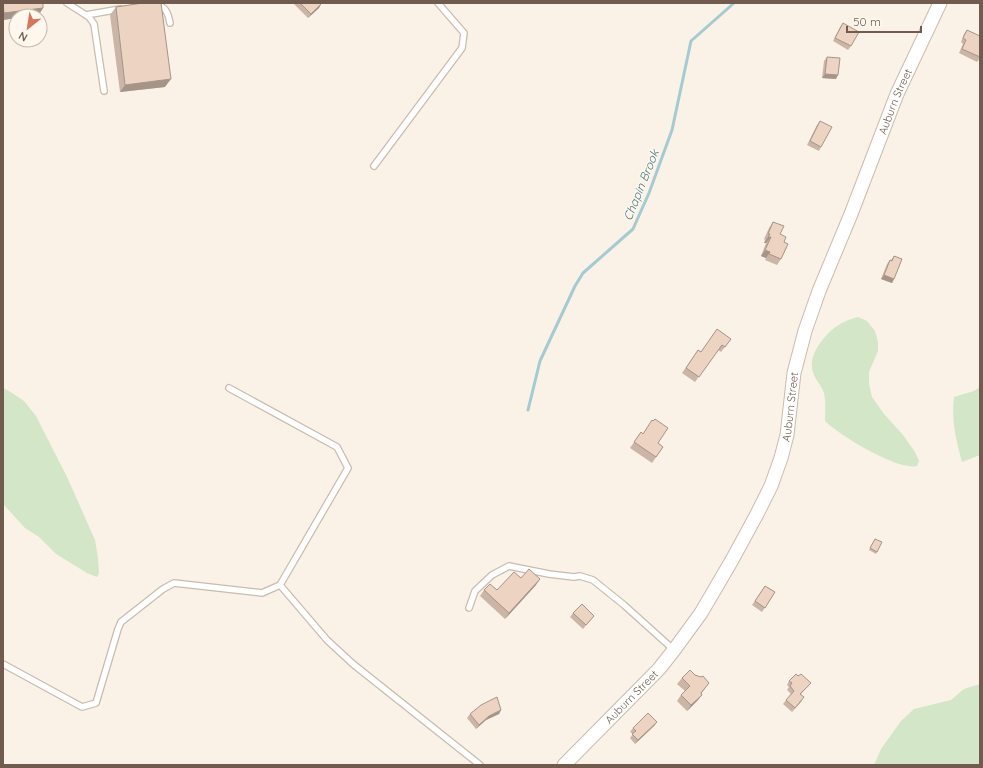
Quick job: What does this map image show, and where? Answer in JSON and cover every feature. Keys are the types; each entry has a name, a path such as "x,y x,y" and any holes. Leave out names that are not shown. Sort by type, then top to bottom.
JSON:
{"street":[{"name":"Auburn Street","path":"564,765 654,675 674,650 700,612 732,560 771,486 787,435 796,366 805,331 819,291 851,214 897,94 940,3"}],"lane":[{"path":"67,3 86,15 94,24 104,91"},
{"path":"147,5 154,3 161,6 167,11 170,23"},
{"path":"374,166 462,48 464,33 438,3"},
{"path":"86,15 124,9"},
{"path":"3,664 82,707 96,703 121,622 163,589 174,583 262,593 280,586 348,468 337,447 229,388"},
{"path":"469,608 475,591 492,575 509,566 549,574 574,577 580,576 593,580 614,596 674,650"},
{"path":"280,586 327,640 354,664 480,765"}],"green space":[{"path":"858,317 867,321 875,331 878,342 878,351 869,372 869,384 872,397 915,452 919,461 917,466 908,466 883,458 855,443 825,421 824,393 813,372 813,357 821,341 829,332 842,323"},
{"path":"980,387 980,455 962,462 956,438 953,405 954,397 974,391"},
{"path":"3,388 24,401 36,416 68,479 95,540 99,573 97,577 87,573 56,554 39,537 25,528 3,504"},
{"path":"980,684 980,765 874,765 881,749 901,721 914,709 951,700 964,689"}],"building":[{"path":"3,3 43,3 43,8 8,8 8,12 4,13"},
{"path":"143,3 161,3 171,79 125,85 116,7"},
{"path":"300,3 321,3 321,4 311,14"},
{"path":"843,23 859,32 851,46 835,38"},
{"path":"967,30 980,36 980,57 962,49 966,40 963,38"},
{"path":"827,57 840,58 838,75 825,74"},
{"path":"820,121 832,127 821,147 810,141"},
{"path":"773,222 784,226 780,234 786,237 784,242 788,244 781,259 769,254 770,252 765,250 771,237 768,237 770,234 768,234"},
{"path":"894,256 902,259 894,279 884,275 890,260 892,261"},
{"path":"717,329 731,339 725,347 722,345 699,377 686,368 698,350 701,352"},
{"path":"655,419 668,428 658,443 663,447 656,457 634,442 641,432 643,434 652,420 653,421"},
{"path":"875,539 882,542 877,552 870,548"},
{"path":"529,569 540,579 509,613 484,590 490,584 497,590 514,572 521,578"},
{"path":"765,586 775,592 765,608 755,601"},
{"path":"582,604 594,616 586,625 573,613"},
{"path":"690,670 695,675 701,677 703,676 709,683 701,693 702,695 691,705 681,695 690,686 682,678"},
{"path":"796,674 798,676 801,674 811,683 800,694 804,697 795,708 786,700 794,691 790,686 792,683 789,681"},
{"path":"497,697 501,710 489,716 479,725 470,714 481,705"},
{"path":"648,713 657,722 638,740 632,734 636,731 633,728"}],"waterway":[{"name":"Chapin Brook","path":"528,410 540,361 575,286 583,273 633,229 649,193 672,130 691,41 734,3"}]}
